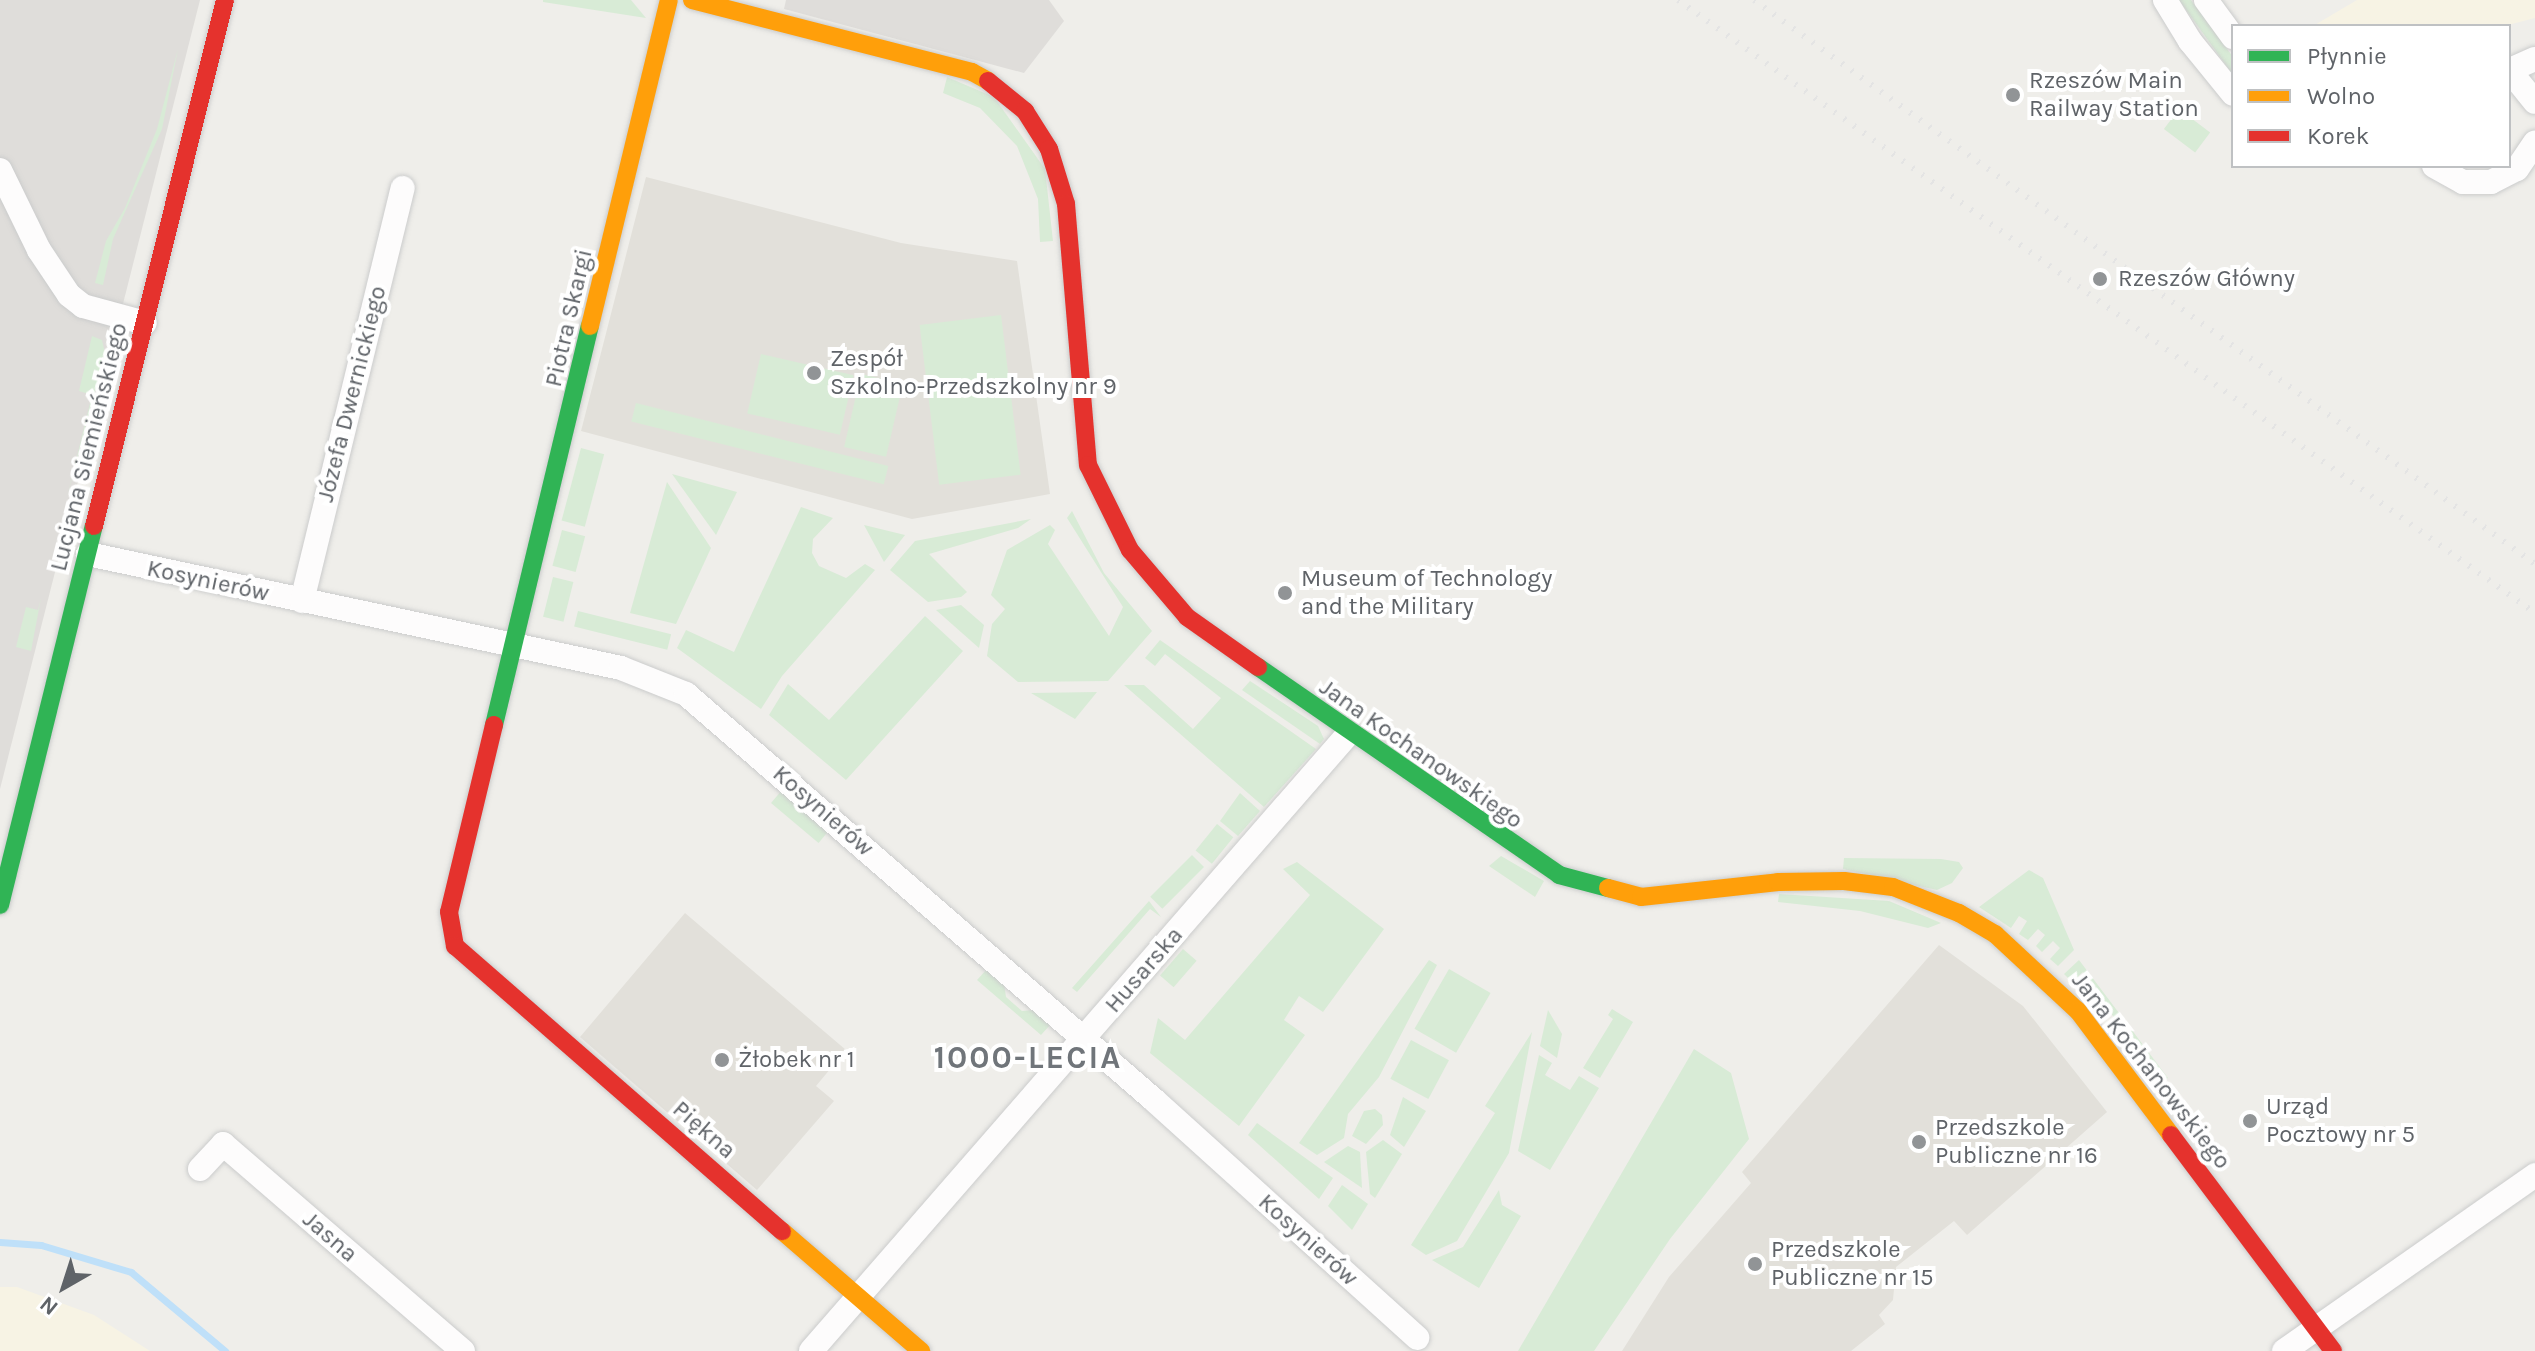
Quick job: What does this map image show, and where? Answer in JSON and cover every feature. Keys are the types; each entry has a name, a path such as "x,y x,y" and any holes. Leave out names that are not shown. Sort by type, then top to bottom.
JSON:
{"street":[{"name":"Lucjana Siemieńskiego","path":"0,905 225,0"},
{"name":"Piotra Skargi","path":"455,946 449,912 516,648 669,0"},
{"name":"Jana Kochanowskiego","path":"692,0 972,72 1025,111 1049,149 1066,204 1080,412 1088,465 1107,511 1154,583 1187,617 1513,848 1559,875 1598,890 1641,897 1778,882 1844,881 1893,887 1959,913 1995,934 2078,1011 2333,1351"},
{"path":"2165,0 2190,41 2231,92"},
{"path":"2206,0 2231,34"},
{"path":"2511,69 2535,59"},
{"path":"2511,72 2535,102"},
{"path":"2437,168 2450,178 2477,184 2505,177 2531,156"},
{"path":"0,170 39,250 69,295 83,306 145,323"},
{"name":"Józefa Dwernickiego","path":"302,601 403,188"},
{"name":"Kosynierów","path":"88,554 516,648 621,668 686,694 1084,1039 1417,1338"},
{"name":"Husarska","path":"811,1351 1349,733"},
{"name":"Piękna","path":"455,946 921,1351"},
{"name":"Jasna","path":"200,1169 223,1144 463,1351"},
{"path":"2284,1351 2535,1175"}],"shaded area":[{"path":"0,0 200,0 0,789"},
{"path":"786,0 1049,0 1064,21 1024,73 784,9"},
{"path":"2357,0 2535,0 2535,18 2511,24 2316,24"},
{"name":"Zespół Szkolno-Przedszkolny nr 9","path":"646,177 901,243 1017,261 1050,494 912,519 581,431"},
{"name":"Żłobek nr 1","path":"685,913 846,1050 816,1086 834,1101 757,1190 580,1037"},
{"name":"Przedszkole Publiczne nr 16","path":"1939,945 2023,1006 2107,1112 1967,1235 1954,1221 1896,1267 1893,1300 1879,1315 1885,1324 1851,1351 1622,1351 1669,1277 1751,1183 1742,1172"},
{"path":"0,1287 17,1287 94,1315 150,1351 0,1351"}],"green space":[{"path":"543,0 631,0 646,18 543,2"},
{"path":"2179,0 2191,0 2231,54 2231,72"},
{"path":"178,49 162,129 113,239 103,285 95,283 106,241 125,208 157,129"},
{"path":"947,77 994,97 1045,169 1053,241 1040,242 1038,199 1017,146 980,108 943,93"},
{"path":"2179,109 2210,132 2195,152 2164,129"},
{"path":"1001,315 1021,475 939,485 920,325"},
{"path":"92,336 102,340 105,353 67,497 92,395 79,391"},
{"path":"761,354 854,375 840,435 747,413"},
{"path":"861,374 903,384 886,457 844,447"},
{"path":"636,403 888,466 884,484 631,421"},
{"path":"581,448 604,454 585,527 562,520"},
{"path":"672,474 737,492 716,535"},
{"path":"667,482 711,548 676,624 630,613"},
{"path":"801,507 833,518 813,539 812,553 819,566 846,578 865,564 875,570 782,676 761,709 677,648 686,630 734,652"},
{"path":"1072,511 1104,573 1152,631 1108,681 1018,682 987,656 992,624 1005,609 991,595 1007,550 1050,525 1055,530 1048,544 1109,636 1123,607 1067,518"},
{"path":"1031,519 1018,528 929,554 967,592 961,597 928,602 890,570 915,541"},
{"path":"864,525 905,535 884,562"},
{"path":"562,530 585,536 576,572 552,566"},
{"path":"553,577 573,582 563,622 543,617"},
{"path":"41,598 31,651 16,647 26,607 38,610"},
{"path":"961,605 984,625 979,648 936,610"},
{"path":"578,611 671,634 667,650 574,627"},
{"path":"925,616 963,651 846,780 769,715 788,684 829,720"},
{"path":"1160,640 1316,749 1264,807 1124,685 1144,685 1193,729 1221,698 1165,654 1155,666 1145,658"},
{"path":"1250,681 1318,726 1324,739 1320,744 1242,690"},
{"path":"1097,692 1075,719 1031,693"},
{"path":"782,790 829,830 819,843 771,803"},
{"path":"1240,793 1260,811 1238,836 1220,821"},
{"path":"1217,824 1233,837 1212,864 1196,850"},
{"path":"1192,855 1204,867 1162,909 1150,897"},
{"path":"1501,856 1544,881 1535,897 1489,866"},
{"path":"1844,858 1941,859 1959,862 1963,868 1952,883 1937,890 1843,869"},
{"path":"1297,862 1384,929 1323,1012 1299,996 1284,1020 1305,1035 1239,1126 1150,1053 1158,1018 1185,1040 1310,895 1283,869"},
{"path":"2029,870 2043,878 2074,950 2058,966 2050,959 2060,948 2053,941 2042,952 2036,946 2045,935 2038,929 2028,940 2019,934 2027,921 2019,916 2011,928 1979,907"},
{"path":"1779,894 1889,901 1941,923 1928,928 1860,911 1778,902"},
{"path":"1149,901 1161,917 1150,909 1077,992 1072,988"},
{"path":"1183,949 1197,961 1174,987 1160,975"},
{"path":"1429,960 1437,965 1379,1077 1348,1114 1344,1138 1317,1155 1299,1143"},
{"path":"2079,960 2168,1078 2161,1081 2093,989 2084,996 2079,990 2090,980 2083,972 2072,982 2064,974"},
{"path":"987,969 1004,983 1006,997 1022,1011 1034,1010 1050,1025 1041,1035 977,980"},
{"path":"1449,969 1491,993 1456,1053 1414,1029"},
{"path":"1612,1009 1633,1022 1600,1078 1583,1068 1613,1019 1608,1015"},
{"path":"1548,1010 1562,1034 1557,1058 1540,1046"},
{"path":"1532,1032 1509,1153 1457,1241 1426,1255 1411,1245 1495,1113 1485,1106"},
{"path":"1411,1040 1449,1060 1428,1099 1390,1079"},
{"path":"1694,1049 1731,1073 1749,1139 1670,1239 1594,1351 1518,1351"},
{"path":"1539,1055 1552,1063 1545,1075 1570,1090 1579,1076 1599,1088 1550,1170 1518,1151"},
{"path":"1403,1097 1426,1111 1404,1147 1390,1135"},
{"path":"1375,1109 1382,1115 1383,1125 1366,1144 1352,1136 1364,1111"},
{"path":"1257,1123 1333,1178 1319,1199 1248,1135"},
{"path":"1383,1140 1402,1154 1375,1198 1370,1194 1366,1152"},
{"path":"1348,1146 1360,1152 1362,1188 1324,1162"},
{"path":"1342,1185 1368,1204 1352,1230 1328,1206"},
{"path":"1499,1190 1502,1205 1521,1216 1479,1288 1432,1260 1463,1247"}],"waterway":[{"path":"0,1242 41,1245 131,1272 225,1351"}],"railway":[{"path":"1678,0 2535,613"},
{"path":"1754,0 2535,564"}],"traffic: fast":[{"path":"494,725 590,326"},
{"path":"0,905 94,526"},
{"path":"1258,667 1559,875 1608,888"}],"traffic: slow":[{"path":"590,326 669,0"},
{"path":"692,0 972,72 988,81"},
{"path":"1608,888 1641,897 1778,882 1844,881 1893,887 1959,913 1995,934 2078,1011 2171,1135"},
{"path":"782,1231 921,1351"}],"traffic: jam":[{"path":"94,526 225,0"},
{"path":"988,81 1025,111 1049,149 1066,204 1088,465 1130,550 1187,617 1258,667"},
{"path":"494,725 449,912 455,946 782,1231"},
{"path":"2171,1135 2333,1351"}],"place":[{"name":"Rzeszów Main Railway Station","path":"2013,95"},
{"name":"Rzeszów Główny","path":"2100,279"},
{"name":"Zespół Szkolno-Przedszkolny nr 9","path":"814,373"},
{"name":"Museum of Technology and the Military","path":"1285,593"},
{"name":"Żłobek nr 1","path":"722,1060"},
{"name":"Urząd Pocztowy nr 5","path":"2250,1121"},
{"name":"Przedszkole Publiczne nr 16","path":"1919,1142"},
{"name":"Przedszkole Publiczne nr 15","path":"1755,1264"}],"district":[{"name":"1000-LECIA","path":"1028,1058"}]}
